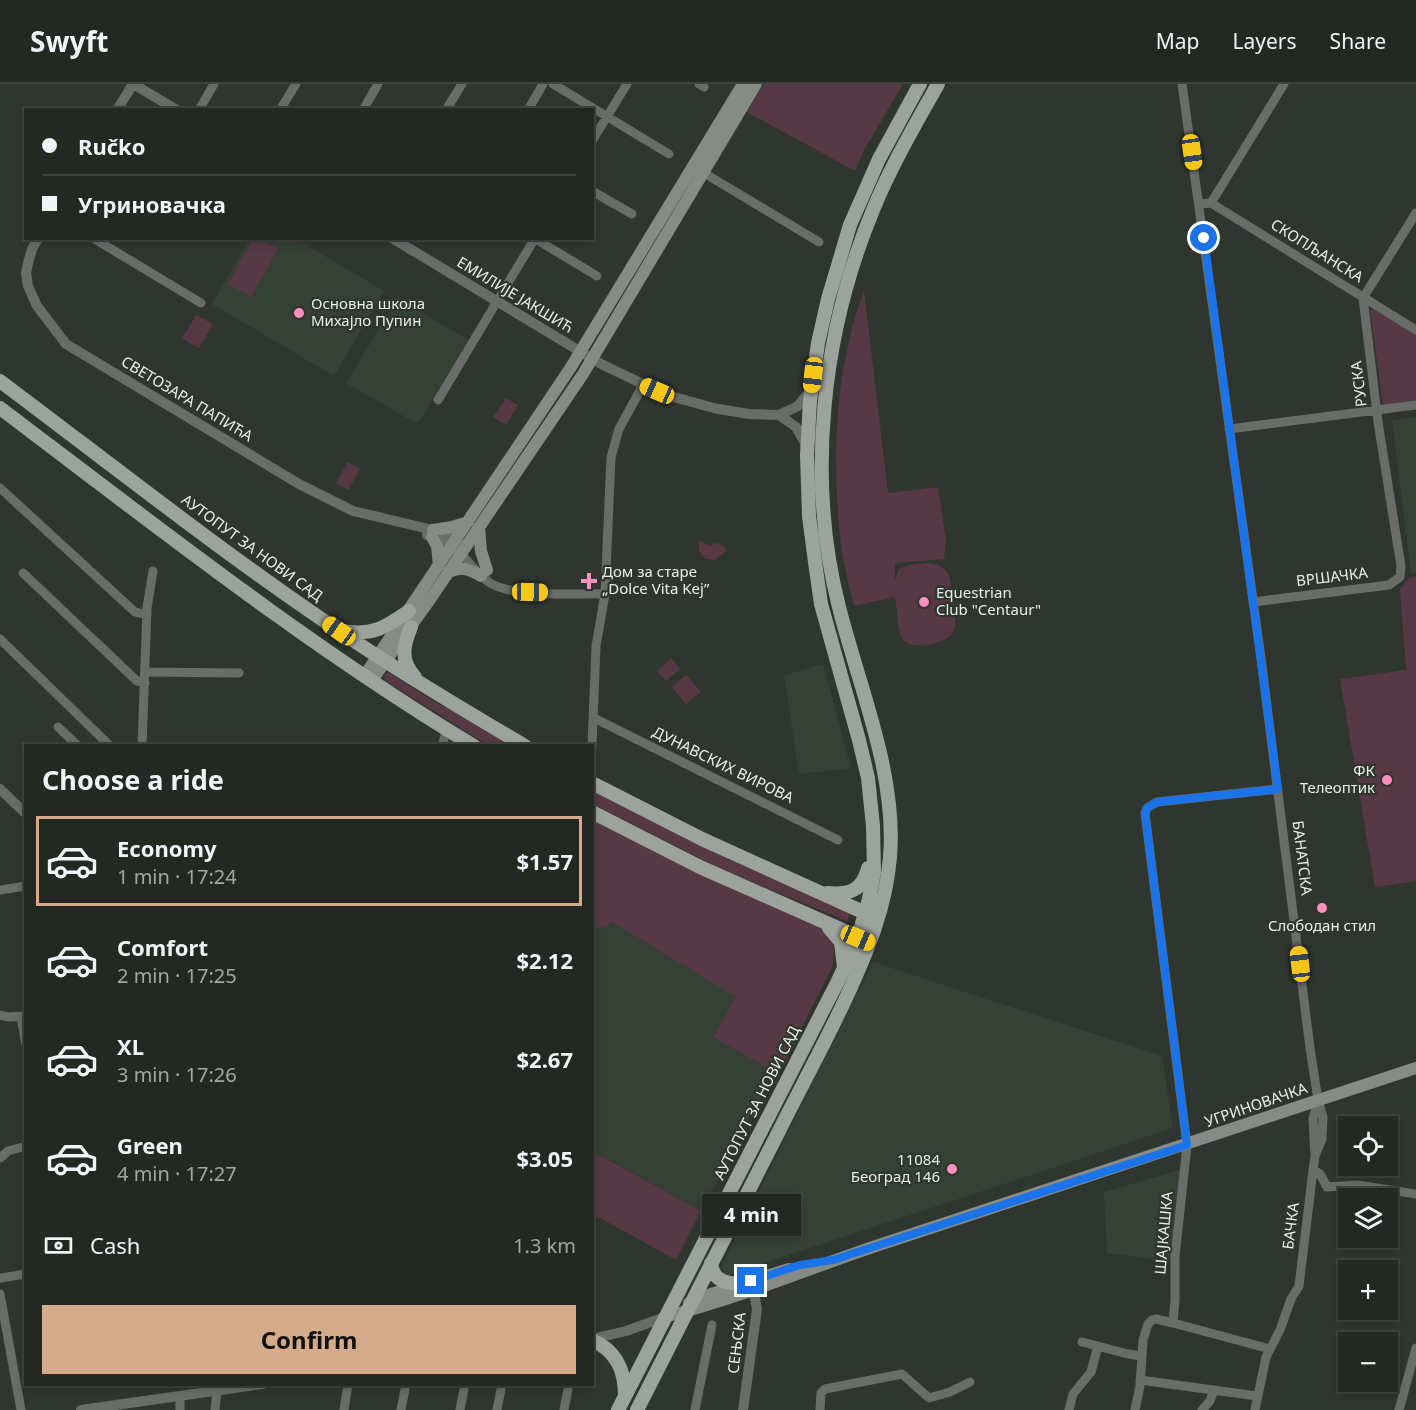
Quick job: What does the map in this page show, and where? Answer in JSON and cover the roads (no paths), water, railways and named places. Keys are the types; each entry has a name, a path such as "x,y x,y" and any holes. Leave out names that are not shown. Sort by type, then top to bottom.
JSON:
{"main road":[{"path":"428,688 413,675 404,658 404,646 411,627 444,568 581,352 743,84"},
{"path":"444,568 433,533 474,524 541,438 592,359 756,84"},
{"path":"872,916 872,806 860,740 821,604 809,516 807,446 811,390 818,343 850,225 879,159 920,84"},
{"path":"872,916 890,857 888,798 873,730 838,602 829,560 823,492 824,415 833,347 856,252 884,185 938,84"},
{"name":"АУТОПУТ ЗА НОВИ САД","path":"0,381 267,581 381,658 522,744"},
{"path":"0,408 192,553 368,677 471,744"},
{"path":"444,568 464,568 484,573 474,524"},
{"path":"368,677 409,611 444,568"},
{"path":"339,631 372,632 386,627 409,611"},
{"path":"381,658 411,627"},
{"path":"594,784 663,820 872,916"},
{"path":"594,813 700,867 865,940"},
{"path":"816,891 843,894 857,889 866,876 873,844"},
{"name":"АУТОПУТ ЗА НОВИ САД","path":"637,1410 836,1020 872,916"},
{"path":"822,921 841,942 844,969"},
{"name":"АУТОПУТ ЗА НОВИ САД","path":"618,1410 844,969 865,940"},
{"name":"УГРИНОВАЧКА","path":"668,1316 800,1265 833,1260 1416,1068"},
{"path":"711,1263 717,1278 725,1282 748,1285"},
{"path":"594,1341 609,1351 621,1365 625,1380 625,1396"}],"street":[{"path":"118,108 133,84 174,108"},
{"path":"200,108 214,84"},
{"path":"281,108 296,84"},
{"path":"364,108 378,84"},
{"path":"447,108 462,84"},
{"path":"529,108 543,84"},
{"path":"553,84 592,108"},
{"path":"594,138 627,84"},
{"name":"БАНАТСКА","path":"1182,84 1200,204 1318,1100"},
{"path":"1200,204 1211,203 1284,84"},
{"path":"594,109 669,154"},
{"path":"704,173 819,242"},
{"path":"594,192 632,214"},
{"name":"СКОПЉАНСКА","path":"1211,203 1416,330"},
{"path":"1363,298 1416,213"},
{"name":"СВЕТОЗАРА ПАПИЋА","path":"37,240 28,263 26,273 28,286 37,306 66,344 318,495 353,511 403,524 408,530 433,533 458,547"},
{"path":"96,240 201,303"},
{"name":"ЕМИЛИЈЕ ЈАКШИЋ","path":"395,240 592,359"},
{"path":"438,400 533,240"},
{"path":"536,240 597,276"},
{"name":"РУСКА","path":"1363,298 1377,410 1401,566"},
{"path":"592,359 643,386 681,400 749,414 779,415 798,406 811,390"},
{"path":"592,744 597,639 605,594 613,448 619,429 643,386"},
{"path":"1229,429 1416,405"},
{"path":"779,415 796,428 807,446"},
{"path":"0,488 135,612 147,615"},
{"path":"458,547 495,585 520,591 605,594"},
{"name":"ВРШАЧКА","path":"1253,602 1389,585 1400,577 1401,566"},
{"path":"142,744 147,615 153,571"},
{"path":"23,573 137,681 145,683"},
{"path":"0,639 109,744"},
{"path":"145,672 239,673"},
{"name":"ДУНАВСКИХ ВИРОВА","path":"594,718 838,840"},
{"path":"58,727 76,744"},
{"path":"443,744 447,729"},
{"path":"0,789 24,812"},
{"name":"ШАЈКАШКА","path":"1173,1323 1175,1257 1187,1145 1145,813 1147,808 1154,803 1166,800 1278,789"},
{"path":"0,890 24,886"},
{"path":"0,1015 23,1017"},
{"name":"БАЧКА","path":"1256,1410 1263,1367 1291,1299 1299,1286 1316,1156 1313,1119 1318,1100"},
{"path":"0,1158 8,1151 24,1147"},
{"path":"1313,1170 1320,1174 1327,1187 1357,1185 1416,1194"},
{"path":"0,1278 24,1274"},
{"name":"СЕЊСКА","path":"743,1410 757,1309 748,1285"},
{"path":"0,1294 21,1410"},
{"path":"594,1339 668,1316"},
{"path":"1135,1410 1145,1334 1149,1322 1156,1319 1270,1349"},
{"path":"694,1410 712,1325"},
{"path":"1082,1342 1142,1356"},
{"path":"1069,1410 1073,1394 1090,1372 1098,1346"},
{"path":"1399,1410 1416,1348"},
{"path":"820,1410 821,1393 825,1389 902,1374 929,1398 950,1392 970,1382"},
{"path":"1140,1380 1257,1396"},
{"path":"81,1410 250,1386"},
{"path":"344,1410 348,1386"},
{"path":"401,1410 406,1386"},
{"path":"460,1410 465,1386"},
{"path":"497,1410 502,1386"},
{"path":"564,1410 569,1386"},
{"path":"1203,1410 1214,1390"},
{"path":"215,1410 217,1391"},
{"path":"180,1396 180,1410"}],"place":[{"name":"Основна школа Михајло Пупин","path":"299,313"},
{"name":"Дом за старе „Dolce Vita Kej”","path":"589,581"},
{"name":"Equestrian Club \"Centaur\"","path":"924,602"},
{"name":"ФК Телеоптик","path":"1387,780"},
{"name":"Слободан стил","path":"1322,908"},
{"name":"11084 Београд 146","path":"952,1169"}]}
